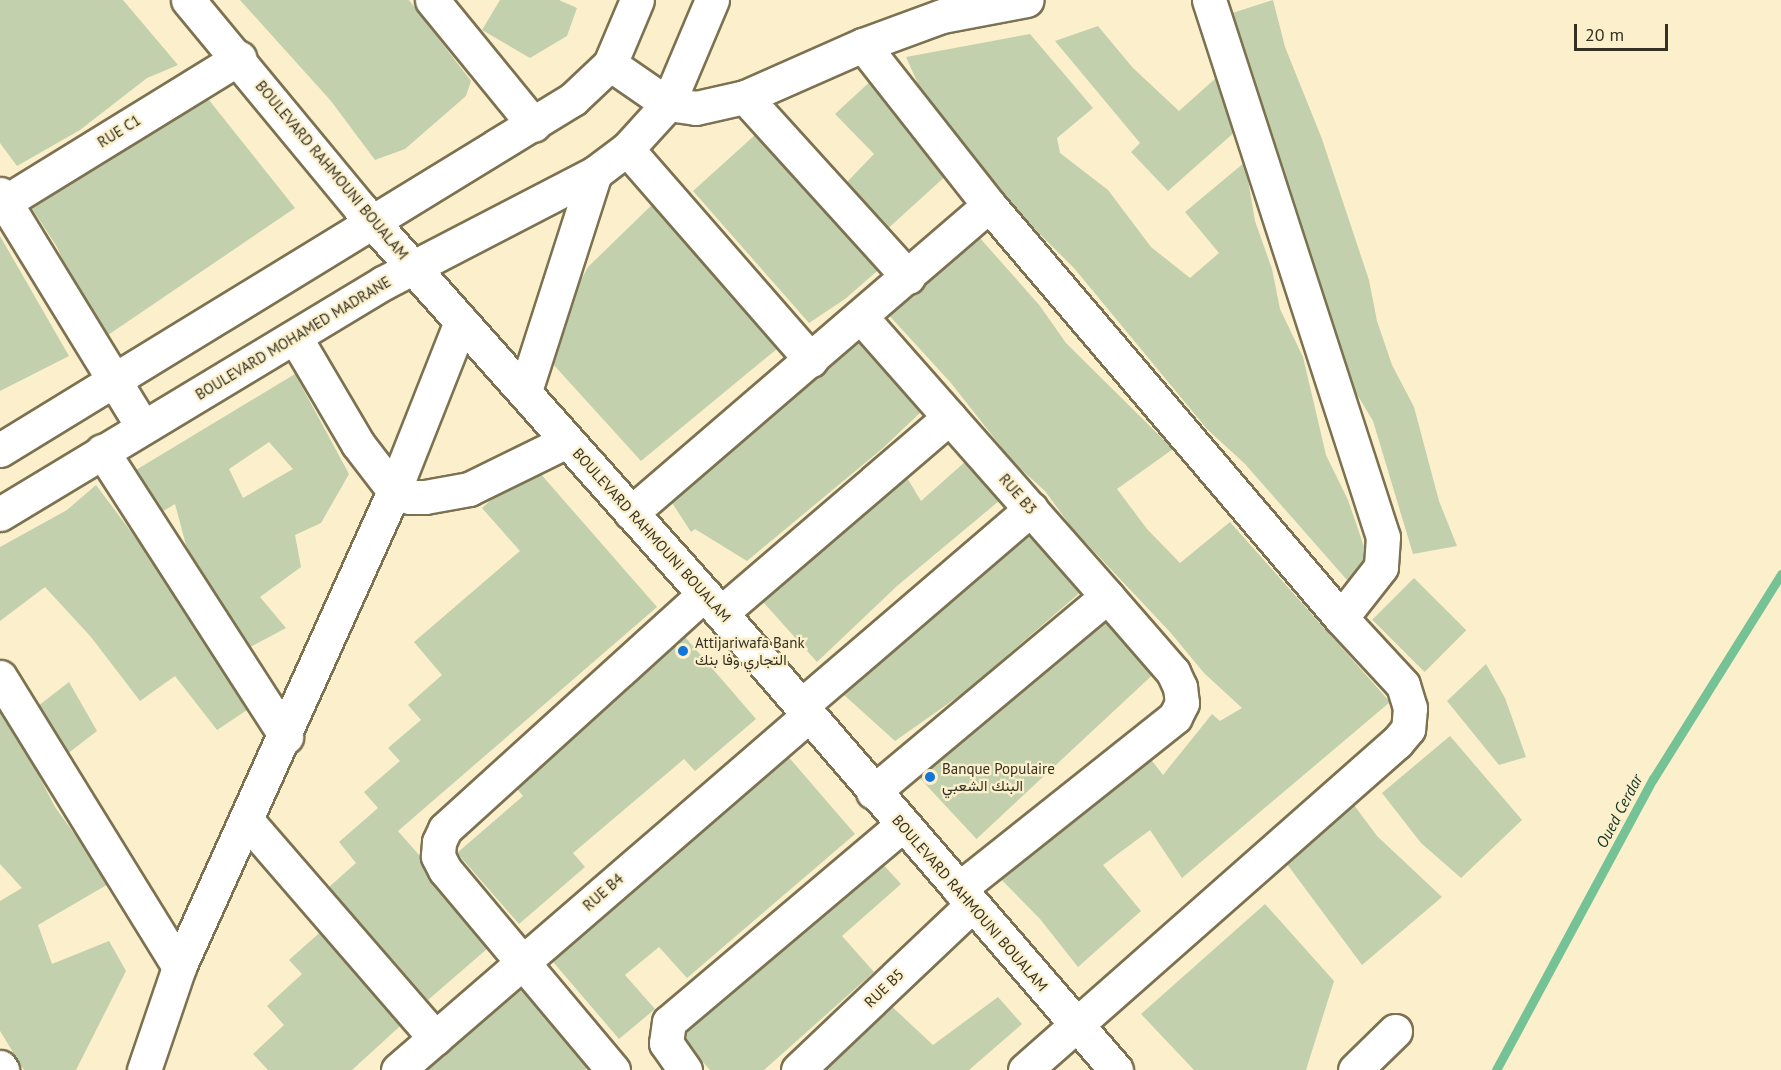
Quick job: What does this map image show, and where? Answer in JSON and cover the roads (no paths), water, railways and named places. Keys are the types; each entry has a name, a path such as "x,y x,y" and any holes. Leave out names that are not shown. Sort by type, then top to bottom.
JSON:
{"street":[{"name":"BOULEVARD RAHMOUNI BOUALAM","path":"188,0 374,223 713,603 902,826 1116,1070"},
{"path":"432,0 534,125"},
{"path":"0,450 573,99 610,64 637,0"},
{"name":"BOULEVARD MOHAMED MADRANE","path":"0,514 102,451 414,268 595,173 627,149 668,104 712,0"},
{"path":"610,64 668,104 696,108 745,98 863,45 942,16 1028,0"},
{"path":"1209,0 1383,537 1381,567 1341,618"},
{"path":"863,45 989,205 1341,618 1403,685 1410,708 1408,729 1025,1070"},
{"name":"RUE C1","path":"2,200 238,58"},
{"path":"745,98 908,277"},
{"path":"627,149 811,360"},
{"path":"525,391 595,173"},
{"path":"2,200 116,378 143,427"},
{"path":"631,513 989,205"},
{"name":"RUE B3","path":"861,317 1173,672"},
{"path":"144,1070 179,967 248,822 394,491 461,322"},
{"path":"295,337 358,444 394,491 425,497 469,489 567,441"},
{"path":"613,1070 523,960 445,870 438,856 445,829 713,603 950,417"},
{"path":"102,451 286,737"},
{"name":"RUE B4","path":"398,1070 1031,509"},
{"path":"873,792 1107,596"},
{"name":"RUE B5","path":"798,1070 965,898 1175,717 1182,703 1180,687 1173,672"},
{"path":"0,676 179,967"},
{"path":"248,822 435,1038"},
{"path":"671,1065 664,1038 669,1022 902,826"},
{"path":"1355,1070 1395,1031"}],"waterway":[{"name":"Oued Cerdar","path":"1496,1070 1653,779 1781,574"}],"place":[{"name":"Attijariwafa Bank التجاري وفا بنك","path":"683,651"},
{"name":"Banque Populaire البنك الشعبي","path":"930,777"}]}
